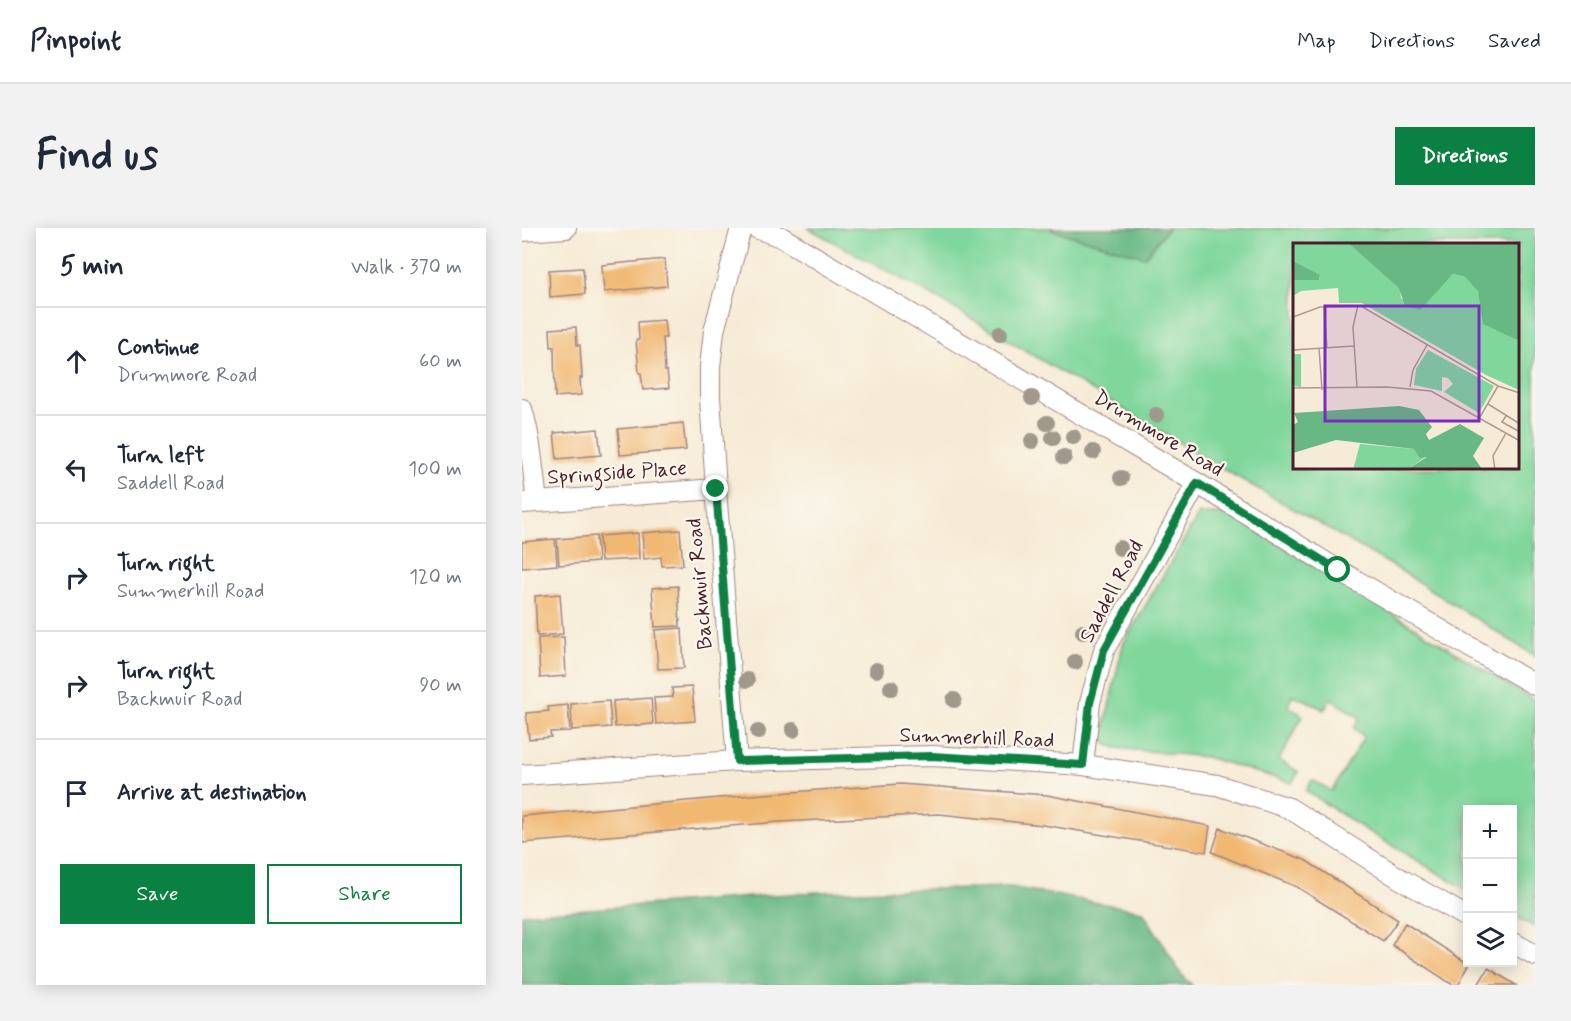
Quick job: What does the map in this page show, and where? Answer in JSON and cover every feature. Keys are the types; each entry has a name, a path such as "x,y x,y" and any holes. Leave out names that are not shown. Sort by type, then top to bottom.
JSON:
{"street":[{"path":"522,231 566,228"},
{"name":"Backmuir Road","path":"737,761 710,397 714,331 741,228"},
{"name":"Drummore Road","path":"756,228 781,237 1535,685"},
{"path":"522,409 531,447 529,503"},
{"name":"Saddell Road","path":"1083,765 1090,703 1104,650 1197,483"},
{"name":"Springside Place","path":"529,503 716,489"},
{"name":"Summerhill Road","path":"522,776 737,761 932,756 1083,765 1217,784 1289,808 1463,915"},
{"path":"1517,945 1535,955"}],"green space":[{"path":"808,228 1051,228 1145,257 1168,228 1535,228 1535,656 1393,566 1227,471 937,298"},
{"path":"1051,228 1168,228 1145,257"},
{"path":"1199,514 1229,514 1535,701 1535,927 1517,918 1517,805 1463,805 1463,888 1369,832 1306,791 1312,780 1332,791 1364,737 1354,728 1360,718 1331,699 1324,710 1292,695 1288,706 1303,716 1279,760 1299,772 1292,783 1206,757 1116,748 1106,744 1103,733 1123,644"},
{"path":"1011,887 1143,911 1181,974 1192,985 522,985 522,914 817,892"}],"building":[{"path":"665,259 667,286 604,292 602,265"},
{"path":"583,268 585,294 550,297 549,270"},
{"path":"664,320 665,371 667,371 669,388 643,390 636,340 639,340 638,322"},
{"path":"576,327 577,345 580,345 581,395 555,397 554,347 551,347 550,329"},
{"path":"683,423 686,450 620,455 618,429"},
{"path":"598,429 601,455 557,459 554,433"},
{"path":"680,530 683,565 662,566 661,557 644,559 642,533"},
{"path":"638,533 639,559 601,561 599,536"},
{"path":"596,536 598,562 559,565 557,539"},
{"path":"555,539 557,565 522,568 522,542"},
{"path":"678,586 680,626 655,627 652,588"},
{"path":"560,594 563,634 537,636 535,596"},
{"path":"682,628 684,668 658,669 655,630"},
{"path":"564,637 566,676 540,678 538,638"},
{"path":"692,687 695,721 656,724 654,698 673,697 672,688"},
{"path":"651,698 653,724 615,727 613,701"},
{"path":"609,701 611,727 572,730 571,704"},
{"path":"568,705 570,731 550,732 551,737 529,739 526,713 549,711 548,707"},
{"path":"900,784 1047,795 1210,826 1206,852 1043,825 939,814 780,822 522,843 522,816"},
{"path":"1220,828 1305,860 1398,920 1383,941 1297,887 1212,852"},
{"path":"1405,923 1463,960 1463,967 1468,967 1458,985 1453,985 1392,945"},
{"path":"1488,968 1516,985 1478,985"}],"route":[{"path":"716,489 737,761 932,756 1083,765 1090,703 1104,650 1197,483 1338,570"}]}
